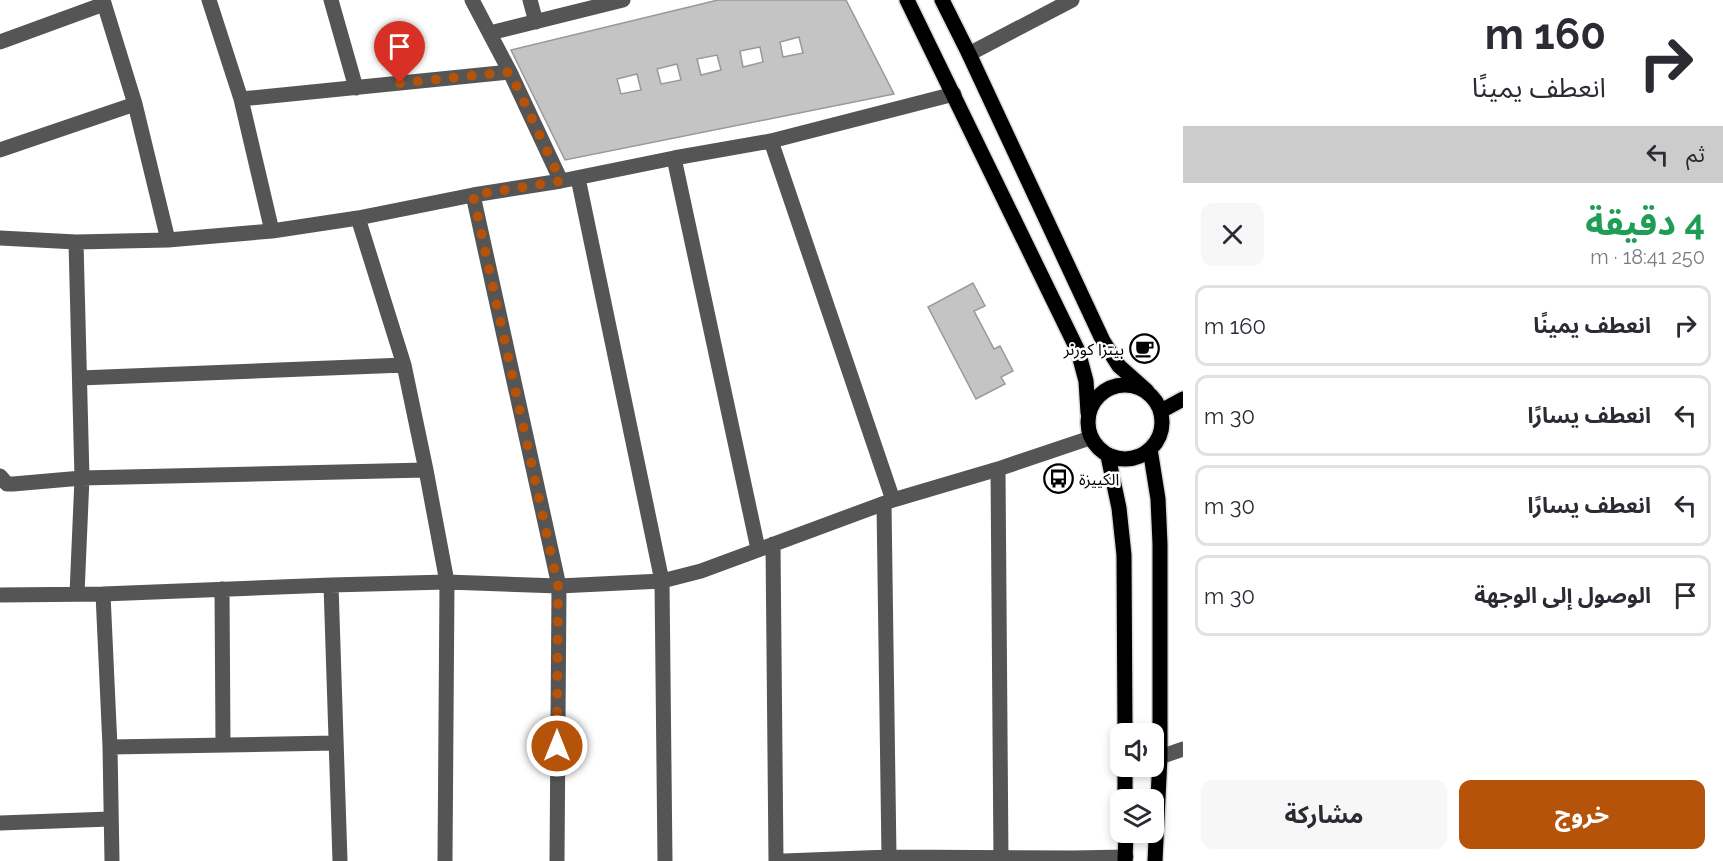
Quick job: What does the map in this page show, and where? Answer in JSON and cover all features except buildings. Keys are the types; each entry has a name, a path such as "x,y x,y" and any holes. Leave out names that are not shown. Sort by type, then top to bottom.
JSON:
{"main road":[{"path":"907,0 1078,351 1086,381 1087,426 1090,438 1097,448 1108,456 1119,459 1141,456 1157,441 1161,431 1161,411 1156,400 1119,366 1103,341 942,0"},
{"path":"1088,413 1093,402 1111,386 1124,384 1147,391"},
{"path":"1161,411 1183,399"},
{"path":"1150,449 1158,499 1160,544 1160,723"},
{"path":"1108,456 1119,508 1124,555 1125,723"},
{"path":"1155,861 1159,777"},
{"path":"1126,843 1126,859"}],"street":[{"path":"209,0 241,99 272,231"},
{"path":"331,0 356,88"},
{"path":"472,0 510,72 561,181"},
{"path":"531,0 536,22"},
{"path":"490,33 623,0"},
{"path":"969,54 1072,0"},
{"path":"0,42 104,2 135,104 168,240"},
{"path":"241,99 510,72"},
{"path":"0,238 76,242 168,240 272,231 358,218 771,141 954,94"},
{"path":"0,150 135,104"},
{"path":"771,141 889,502 889,857"},
{"path":"674,158 765,547 776,861"},
{"path":"578,178 662,580 665,861"},
{"path":"473,195 558,586 556,861"},
{"path":"358,218 404,365 447,582 445,861"},
{"path":"76,242 82,478 76,594"},
{"path":"80,378 404,365"},
{"path":"0,595 103,594 447,582 558,586 662,580 700,571 889,502 1090,438"},
{"path":"998,469 1001,859"},
{"path":"0,476 7,484 13,484 82,478 426,470"},
{"path":"331,585 340,861"},
{"path":"222,589 224,744"},
{"path":"103,594 110,747 112,861"},
{"path":"110,747 335,743"},
{"path":"1164,756 1183,749"},
{"path":"0,823 110,819"},
{"path":"784,861 889,857 1126,859"}],"place":[{"name":"بيتزا كورنر","path":"1145,349"},
{"name":"الكييزة","path":"1058,479"}],"route":[{"path":"400,83 510,72 561,181 473,195 558,586 557,746"}]}
